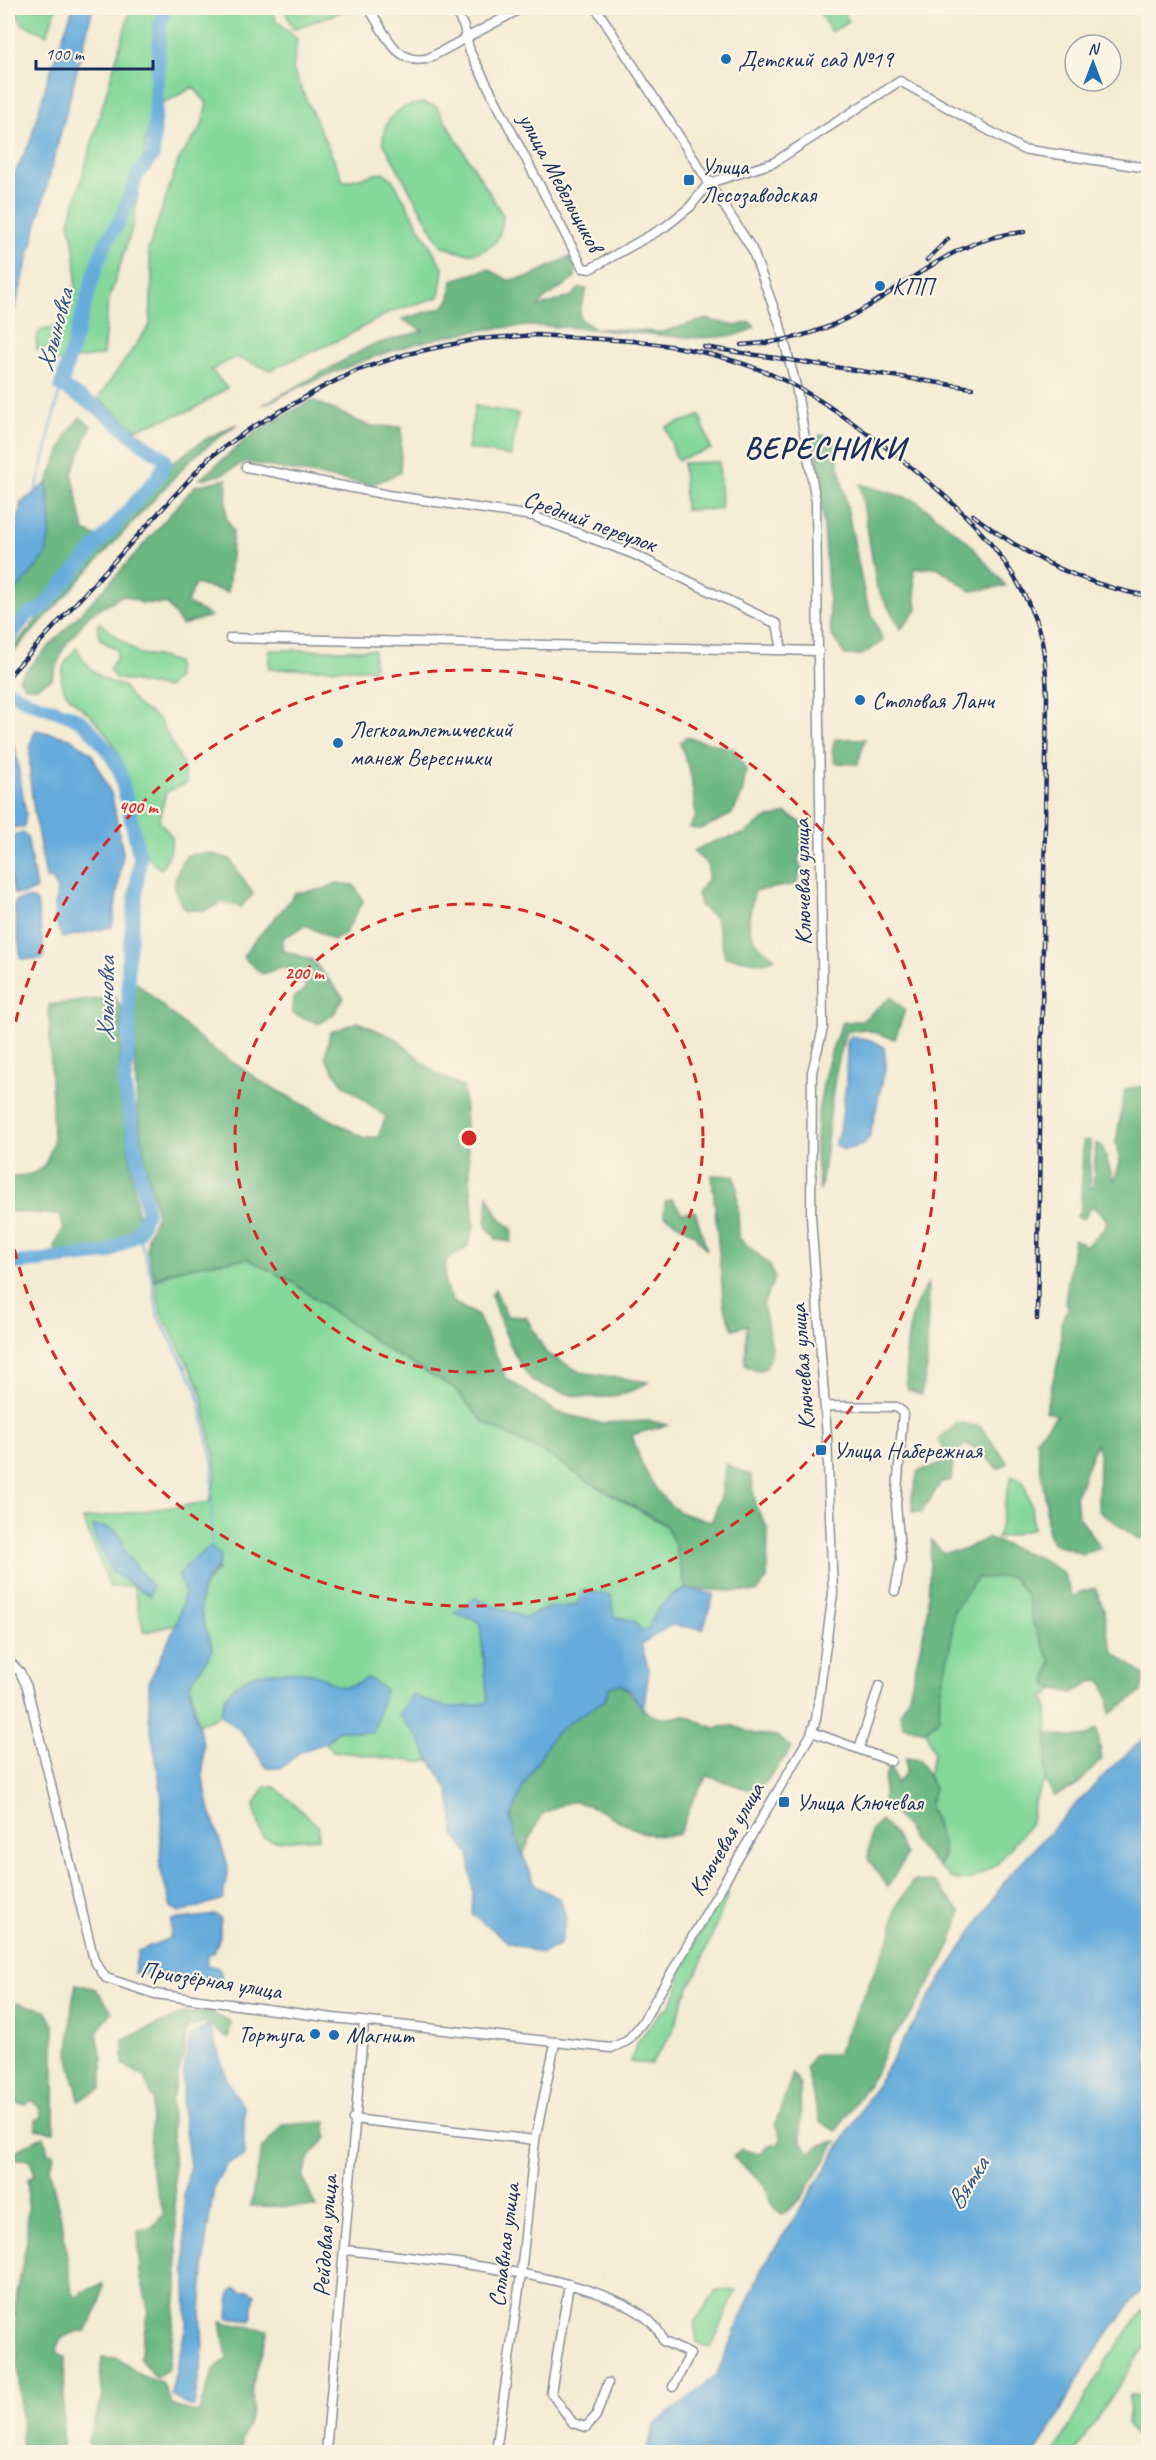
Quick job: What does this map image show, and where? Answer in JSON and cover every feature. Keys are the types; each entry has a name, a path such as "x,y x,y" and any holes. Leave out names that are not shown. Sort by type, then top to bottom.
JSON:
{"street":[{"path":"369,8 397,50 409,59 429,58 522,8"},
{"name":"улица Мебельщиков","path":"454,8 470,52 583,268 590,269 665,227 690,207 709,183"},
{"name":"Ключевая улица","path":"596,8 752,249 780,325 796,386 816,502 824,1028 812,1072 812,1217 825,1406 833,1593 825,1669 812,1732 642,2023 627,2042 611,2048"},
{"path":"709,183 773,163 900,81 1022,149 1149,168"},
{"name":"Средний переулок","path":"246,467 388,495 532,516 633,554 777,624 782,650"},
{"path":"230,638 819,651"},
{"path":"825,1406 896,1407 903,1412 896,1505 901,1559 895,1591"},
{"name":"Приозёрная улица","path":"8,1660 20,1672 27,1687 94,1960 106,1978 155,1994 364,2022 611,2048"},
{"path":"859,1749 879,1686"},
{"path":"812,1732 891,1761"},
{"name":"Рейдовая улица","path":"326,2452 364,2022"},
{"name":"Сплавная улица","path":"496,2452 521,2274 535,2140 555,2043"},
{"path":"354,2119 535,2140"},
{"path":"345,2250 521,2274 569,2284 616,2299 650,2321 660,2331 663,2341 690,2354 672,2387"},
{"path":"569,2284 551,2393 573,2423 586,2427 593,2422 608,2383"}],"green space":[{"path":"14,8 56,8 47,35 22,24"},
{"path":"131,8 272,8 276,20 297,39 293,70 344,182 383,172 392,179 443,268 439,297 390,312 343,338 270,370 236,357 211,370 227,388 192,410 136,429 98,398 150,325 152,276 148,250 179,159 202,126 207,103 193,87 160,105 147,134 133,225 108,302 103,355 55,362 49,348 37,350 36,338 41,330 56,326 66,316 72,303 76,269 69,222"},
{"path":"284,8 352,8 293,29"},
{"path":"818,8 841,8 849,22 831,32"},
{"path":"422,103 436,106 503,215 497,239 482,251 462,252 440,244 383,142 386,126 394,114"},
{"path":"569,257 576,267 575,278 544,299 538,307 570,297 580,288 587,289 580,309 580,319 594,328 662,332 707,319 736,326 750,322 755,327 743,333 711,337 542,326 460,334 426,341 359,362 263,405 372,345 423,331 402,319 444,307 450,298 452,280 488,269 508,280 529,277"},
{"path":"312,400 369,426 402,427 400,473 370,485 245,462 221,475 200,479 255,432"},
{"path":"475,406 518,414 511,456 468,449"},
{"path":"700,416 711,449 677,460 666,427"},
{"path":"80,417 91,426 72,473 84,531 100,538 8,643 8,600 46,556 51,524 47,483 67,435"},
{"path":"237,424 192,458 8,658 8,653 177,459 206,439"},
{"path":"821,435 833,436 865,597 883,641 862,655 845,655 831,634 815,439"},
{"path":"719,462 721,509 685,510 683,463"},
{"path":"227,479 226,517 233,531 228,592 195,584 187,603 211,616 182,625 167,604 142,603 123,595 90,614 64,647 52,679 37,687 25,687 19,678 114,578 195,486"},
{"path":"860,484 915,500 966,540 1006,586 971,591 937,567 913,569 917,610 901,629 877,588"},
{"path":"100,623 139,654 176,662 177,678 166,688 115,678 109,669 117,658 117,650 100,639 97,625"},
{"path":"77,648 96,673 108,681 123,686 136,704 159,719 182,762 187,783 166,792 159,821 172,837 170,853 161,869 150,859 137,834 126,774 116,749 97,722 73,701 64,689 62,672 69,656"},
{"path":"269,650 374,650 374,669 269,669"},
{"path":"686,737 734,749 746,770 742,795 731,815 701,829 689,828 696,817 691,776 680,743"},
{"path":"835,739 865,739 858,764 835,763 832,751"},
{"path":"786,813 803,824 806,842 798,860 802,870 796,884 755,891 749,921 753,937 765,951 775,958 765,963 725,957 716,918 701,907 697,894 708,879 708,865 693,851 713,842 744,834 765,819"},
{"path":"208,853 230,859 253,894 241,907 222,902 206,910 186,910 180,902 175,882 186,855"},
{"path":"337,883 354,885 363,901 344,935 334,940 306,925 283,938 282,950 312,960 344,998 333,1015 319,1024 292,1013 294,997 306,989 301,975 282,967 262,974 243,957 295,893 324,889"},
{"path":"132,979 207,1045 262,1082 364,1138 378,1137 386,1117 342,1083 325,1058 330,1032 358,1022 397,1039 434,1072 463,1087 474,1226 467,1248 446,1259 445,1284 453,1302 478,1316 506,1378 557,1412 600,1423 651,1421 667,1425 632,1435 649,1478 663,1497 680,1512 691,1517 712,1521 722,1494 725,1464 751,1475 756,1507 768,1529 767,1579 757,1592 686,1589 674,1542 665,1524 584,1479 550,1456 483,1422 454,1388 386,1349 292,1282 248,1259 210,1263 169,1272 155,1280 147,1251 148,1236 157,1214 146,1168 137,1109"},
{"path":"114,997 122,1008 119,1080 139,1223 103,1250 58,1254 54,1247 64,1227 59,1215 8,1211 8,1178 27,1175 39,1170 47,1160 53,1142 49,1005"},
{"path":"891,997 905,1010 895,1039 864,1029 846,1032 836,1071 820,1192 816,1154 817,1126 824,1081 836,1037 842,1023 863,1020"},
{"path":"1144,1086 1148,1095 1148,1539 1137,1538 1098,1510 1099,1453 1096,1443 1076,1496 1078,1515 1100,1548 1082,1554 1052,1543 1047,1529 1046,1504 1036,1439 1057,1415 1045,1411 1061,1350 1061,1323 1069,1306 1065,1303 1074,1239 1086,1246 1105,1228 1107,1220 1092,1206 1084,1219 1076,1217 1081,1208 1083,1141 1090,1140 1090,1188 1093,1187 1096,1143 1102,1146 1114,1181 1120,1163 1116,1143 1125,1089"},
{"path":"712,1175 734,1176 737,1188 739,1238 769,1264 775,1278 763,1304 772,1348 766,1368 756,1371 745,1365 747,1325 733,1329 724,1307"},
{"path":"488,1195 498,1216 512,1229 511,1242 497,1240 486,1226"},
{"path":"672,1199 682,1213 695,1211 707,1250 694,1234 664,1215 665,1202"},
{"path":"248,1259 292,1282 386,1349 454,1388 483,1422 550,1456 584,1479 665,1525 674,1542 686,1589 671,1595 649,1629 641,1630 633,1620 614,1617 610,1595 580,1601 574,1606 550,1607 525,1618 480,1622 488,1702 467,1707 449,1707 440,1706 412,1695 400,1715 420,1739 430,1761 418,1762 333,1751 325,1743 339,1730 352,1686 334,1687 311,1673 225,1695 221,1715 198,1724 190,1684 213,1650 202,1617 200,1598 203,1589 218,1570 179,1576 185,1592 176,1625 144,1632 133,1586 110,1587 83,1519 209,1502 216,1478 215,1459 200,1387 161,1313 155,1280 189,1268"},
{"path":"928,1283 927,1368 921,1395 907,1389 906,1361 911,1320"},
{"path":"495,1289 507,1316 526,1317 546,1353 580,1372 648,1382 624,1393 585,1397 560,1392 534,1382 524,1370 508,1339 491,1296"},
{"path":"958,1422 981,1427 1008,1463 998,1469 978,1449 965,1444 954,1455 951,1480 941,1482 922,1512 913,1512 912,1497 918,1471 945,1462 945,1449 938,1440"},
{"path":"1012,1476 1024,1483 1031,1506 1033,1529 997,1538 1007,1492"},
{"path":"987,1538 1040,1558 1064,1574 1073,1598 1080,1592 1095,1588 1104,1610 1107,1632 1114,1653 1144,1675 1141,1692 1110,1714 1108,1696 1102,1681 1090,1682 1073,1693 1055,1689 1046,1684 1051,1661 1033,1624 1027,1596 1013,1577 977,1578 953,1612 951,1642 940,1693 939,1719 926,1731 904,1726 900,1714 909,1695 927,1618 931,1540 943,1553 963,1550"},
{"path":"1013,1577 1027,1596 1033,1624 1051,1661 1046,1684 1055,1689 1044,1698 1047,1706 1048,1733 1045,1780 1033,1804 1031,1823 997,1864 969,1881 952,1879 938,1866 944,1857 936,1822 929,1807 934,1789 928,1775 934,1754 926,1731 939,1719 940,1693 951,1642 953,1612 976,1578"},
{"path":"620,1684 647,1711 661,1718 684,1715 714,1728 733,1726 755,1734 776,1736 792,1748 762,1787 747,1789 707,1776 693,1800 679,1834 663,1836 648,1834 596,1809 570,1802 541,1815 523,1855 514,1833 512,1820 521,1790 534,1765 557,1731 605,1700 609,1687"},
{"path":"1097,1729 1102,1759 1075,1787 1054,1796 1045,1780 1048,1733 1079,1737"},
{"path":"906,1758 920,1760 934,1789 930,1809 943,1852 938,1866 913,1841 906,1827 883,1800 885,1778 890,1766 897,1784 906,1772"},
{"path":"265,1786 275,1787 318,1826 319,1838 274,1841 263,1838 254,1806"},
{"path":"881,1820 895,1835 906,1856 888,1887 868,1859 871,1831"},
{"path":"913,1881 934,1882 961,1912 950,1946 936,1972 909,2018 890,2040 875,2074 836,2131 820,2122 806,2068 813,2055 837,2054 892,1933 895,1909"},
{"path":"729,1893 698,1970 684,1997 673,2031 651,2064 630,2062 638,2041 659,2014 670,2006 679,1987 681,1968 717,1903"},
{"path":"76,1984 96,1989 112,2011 97,2032 102,2059 102,2088 79,2100 69,2058 72,2005"},
{"path":"16,2003 46,2010 54,2026 54,2132 36,2129 36,2120 42,2117 39,2107 30,2100 27,2104 18,2104 13,2097 13,2084 16,2080 15,2064 8,2054 8,2005"},
{"path":"210,2012 231,2023 228,2039 205,2022 187,2028 183,2057 171,2101 178,2279 169,2368 156,2378 140,2358 148,2309 140,2273 138,2230 151,2228 164,2214 149,2162 153,2100 145,2078 123,2064 123,2040 184,2013"},
{"path":"793,2073 800,2086 801,2142 810,2153 821,2145 837,2141 801,2199 782,2215 771,2205 766,2186 733,2157 741,2149 760,2154 768,2146 779,2144 781,2137 775,2125"},
{"path":"326,2122 327,2138 312,2153 302,2176 317,2207 250,2206 262,2149 283,2125"},
{"path":"44,2136 48,2153 55,2155 49,2168 63,2227 72,2293 77,2298 82,2292 103,2284 100,2304 86,2331 63,2338 57,2346 56,2351 65,2357 62,2452 23,2452 15,2304 27,2240 28,2179 35,2174 29,2159 15,2159 15,2151"},
{"path":"736,2290 711,2348 697,2343 694,2323 716,2291"},
{"path":"1148,2304 1148,2341 1075,2452 1055,2452 1108,2358"},
{"path":"221,2322 268,2330 252,2386 253,2411 242,2440 243,2452 91,2452 88,2441 103,2396 100,2381 102,2357 117,2358 142,2376 162,2383 173,2406 198,2413 214,2370 227,2358"},
{"path":"1130,2396 1148,2397 1148,2450 1127,2426"}],"water":[{"path":"73,8 93,8 8,336 8,187 30,142 48,78"},
{"path":"47,483 51,524 46,556 8,600 8,568 21,503"},
{"path":"36,730 70,738 91,753 112,796 123,853 112,927 62,938 54,917 57,890 53,880 46,878 30,780 31,743"},
{"path":"8,741 12,741 15,746 26,815 24,827 8,828"},
{"path":"22,833 27,836 36,889 27,894 14,894 8,862 8,836"},
{"path":"33,899 37,902 44,955 42,959 21,959 14,906 16,901"},
{"path":"851,1036 870,1040 884,1047 886,1065 870,1136 864,1145 844,1150 835,1145 841,1124 846,1083 847,1042"},
{"path":"93,1526 111,1528 119,1533 123,1550 152,1586 150,1596 112,1572 94,1535"},
{"path":"211,1546 221,1556 218,1567 205,1583 200,1600 204,1625 213,1650 190,1684 191,1698 203,1744 203,1778 210,1811 228,1866 223,1899 180,1913 171,1907 160,1868 162,1797 149,1718 149,1682 176,1625 185,1593 179,1576 187,1564"},
{"path":"686,1589 714,1594 703,1629 671,1625 641,1644 649,1671 643,1711 633,1693 621,1684 609,1687 605,1700 567,1724 552,1737 523,1786 511,1818 516,1839 536,1886 560,1899 566,1918 560,1944 542,1954 508,1942 472,1914 473,1893 469,1854 456,1837 448,1789 430,1761 420,1739 399,1715 412,1694 431,1703 449,1707 488,1702 480,1622 455,1613 475,1598 525,1618 548,1608 574,1605 578,1603 582,1590 611,1595 614,1617 633,1620 641,1630 649,1629 654,1616 663,1604"},
{"path":"291,1671 311,1673 342,1687 368,1678 385,1689 373,1733 339,1730 325,1743 300,1752 281,1768 267,1768 240,1730 221,1715 225,1699 232,1688 258,1673"},
{"name":"Вятка","path":"1148,1735 1148,2282 1096,2352 1042,2443 1035,2452 645,2452 655,2424 716,2376 761,2270 936,1987 1009,1875 1111,1768"},
{"path":"216,1915 220,1918 220,1936 214,1953 209,1953 206,1965 219,1968 223,1982 229,1989 211,1987 196,1979 175,1974 134,1974 138,1951 170,1938 172,1920"},
{"path":"207,2025 228,2082 244,2108 244,2156 227,2164 214,2187 206,2241 201,2313 203,2349 194,2407 183,2403 171,2394 187,2321 184,2194 190,2166 182,2107 183,2074 190,2037"},
{"path":"235,2288 242,2292 249,2290 255,2294 251,2321 228,2318 230,2293"}],"waterway":[{"name":"Хлыновка","path":"8,639 28,614 41,609 156,479 166,463 163,457 144,445 97,407 61,386 98,261 106,242 120,221 139,172 153,156 160,23 166,8"},
{"path":"35,492 61,386"},
{"name":"Хлыновка","path":"8,690 24,699 82,722 102,743 120,772 140,858 128,961 129,1044 124,1083 147,1212 138,1233 107,1253 8,1264"},
{"path":"138,1233 151,1274 158,1316 197,1389 213,1464 211,1546"}],"railway":[{"path":"741,345 772,342 817,331 846,319 957,251 978,242 1024,232"},
{"path":"927,260 948,239"},
{"path":"8,677 209,458 251,428 323,387 358,370 407,354 477,339 537,335 647,342"},
{"path":"639,342 700,352 744,364 791,384 836,411 879,442 954,504 997,552 1030,607 1043,645 1047,697 1037,1319"},
{"path":"704,347 972,388"},
{"path":"973,515 1013,543 1056,567 1101,584 1148,596"}],"place":[{"name":"Детский сад №19","path":"726,59"},
{"name":"Улица Лесозаводская","path":"689,180"},
{"name":"КПП","path":"880,286"},
{"name":"Столовая Ланч","path":"860,700"},
{"name":"Легкоатлетический манеж Вересники","path":"338,743"},
{"name":"Улица Набережная","path":"821,1450"},
{"name":"Улица Ключевая","path":"784,1802"},
{"name":"Тортуга","path":"315,2034"},
{"name":"Магнит","path":"334,2035"}],"district":[{"name":"ВЕРЕСНИКИ","path":"825,448"}]}
